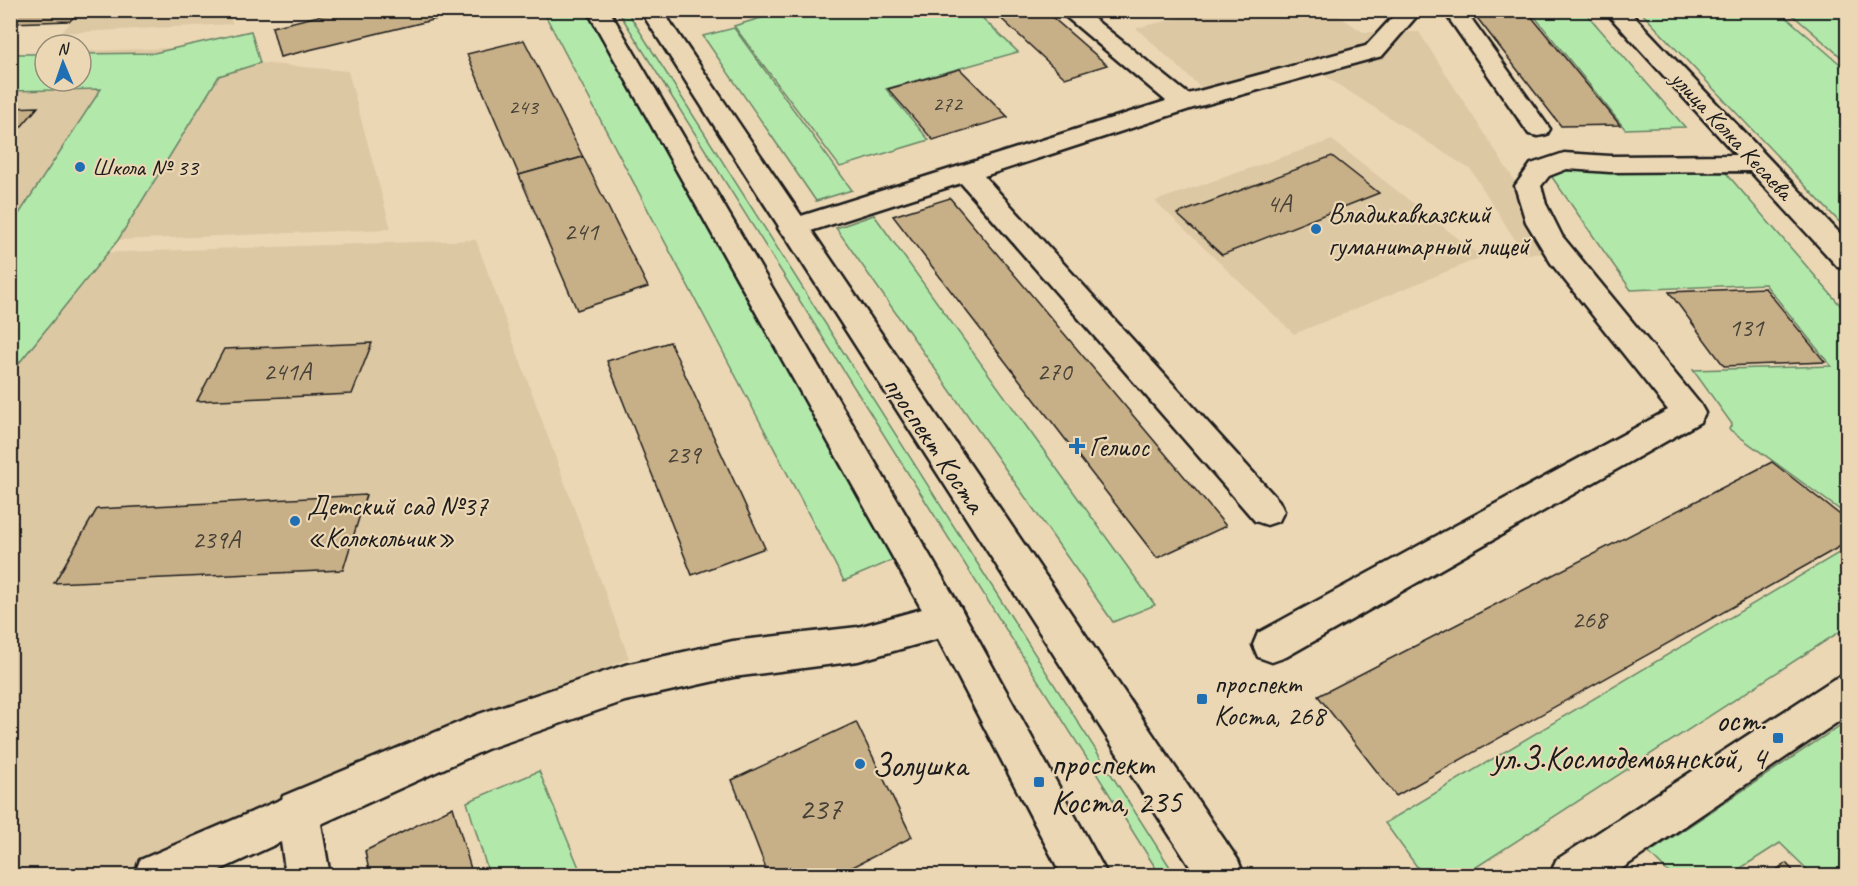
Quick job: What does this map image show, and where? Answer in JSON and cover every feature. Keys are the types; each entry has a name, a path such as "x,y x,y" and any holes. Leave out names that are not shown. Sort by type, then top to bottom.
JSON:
{"main road":[{"path":"598,10 947,619 1086,876"},
{"name":"проспект Коста","path":"651,10 792,228 1222,876"},
{"path":"1069,10 1184,103"},
{"path":"792,228 1184,103 1374,51 1411,10"},
{"path":"1454,10 1538,129"},
{"name":"улица Колка Кесаева","path":"1615,10 1848,260"},
{"path":"1272,645 1689,413 1574,272 1547,233 1531,203 1528,186 1540,170 1564,161 1610,164 1758,163"},
{"path":"967,173 1267,511"},
{"path":"156,876 298,811 479,733 625,683 733,659 858,644 947,619"},
{"path":"1572,876 1848,692"},
{"path":"298,811 308,876"}],"shaded area":[{"path":"81,10 230,11 232,24 61,33"},
{"path":"1330,10 1363,32 1419,32 1561,253 1524,254 1471,170 1311,67 1210,96 1136,28 1208,11"},
{"name":"Детский сад №37 «Колокольчик»","path":"228,46 94,253 476,240 629,658 127,875 11,875 10,54 33,53 33,93 93,93 93,51"},
{"path":"260,63 348,71 391,229 118,240 220,76"},
{"name":"Владикавказский гуманитарный лицей","path":"1332,140 1482,257 1294,334 1155,201"}],"green space":[{"path":"543,11 586,11 905,555 844,581"},
{"path":"618,11 627,11 1175,875 1160,875"},
{"path":"784,11 975,11 1018,52 886,89 929,140 840,167 734,26"},
{"path":"1530,11 1584,11 1685,127 1625,129"},
{"path":"1640,11 1779,11 1847,70 1847,230"},
{"path":"1788,11 1847,11 1847,62"},
{"path":"734,28 852,190 816,201 703,36"},
{"name":"Школа № 33","path":"251,31 260,63 219,76 118,240 11,373 11,226 101,89 93,89 93,54 154,53"},
{"name":"Школа № 33","path":"11,54 33,54 33,91 11,91"},
{"path":"1720,166 1847,313 1847,515 1729,429 1732,424 1693,370 1831,366 1765,284 1631,290 1547,170"},
{"path":"874,215 1155,605 1113,622 836,228"},
{"path":"1847,548 1847,627 1464,875 1423,875 1385,823"},
{"path":"1847,721 1847,865 1833,875 1813,875 1780,843 1730,875 1671,875 1649,853"},
{"path":"539,771 582,875 489,875 467,802"}],"building":[{"path":"12,10 80,10 70,21 10,23"},
{"path":"344,10 474,10 280,57 272,27"},
{"path":"992,10 1044,10 1107,65 1065,78"},
{"path":"1471,10 1526,10 1620,125 1561,126"},
{"path":"524,40 583,157 519,175 467,54"},
{"path":"960,69 1008,117 933,140 888,89"},
{"path":"38,107 10,140 10,108"},
{"path":"1332,156 1379,193 1222,255 1177,214"},
{"path":"583,157 648,287 577,310 519,175"},
{"path":"950,198 1226,526 1157,558 893,216"},
{"path":"1765,288 1825,362 1724,366 1669,292"},
{"path":"670,342 765,548 692,575 607,361"},
{"path":"372,343 352,394 197,401 224,349"},
{"path":"1772,462 1848,521 1848,542 1396,796 1318,696"},
{"path":"366,495 343,570 54,583 97,509"},
{"path":"856,722 912,837 835,876 769,876 732,780"},
{"path":"453,807 473,876 370,876 365,851"},
{"path":"1786,863 1798,876 1768,876"}],"place":[{"name":"Школа № 33","path":"80,167"},
{"name":"Владикавказский гуманитарный лицей","path":"1316,229"},
{"name":"Гелиос","path":"1077,446"},
{"name":"Детский сад №37 «Колокольчик»","path":"295,521"},
{"name":"проспект Коста, 268","path":"1202,699"},
{"name":"ост. ул.З.Космодемьянской, 4","path":"1778,738"},
{"name":"Золушка","path":"860,764"},
{"name":"проспект Коста, 235","path":"1039,782"}]}
